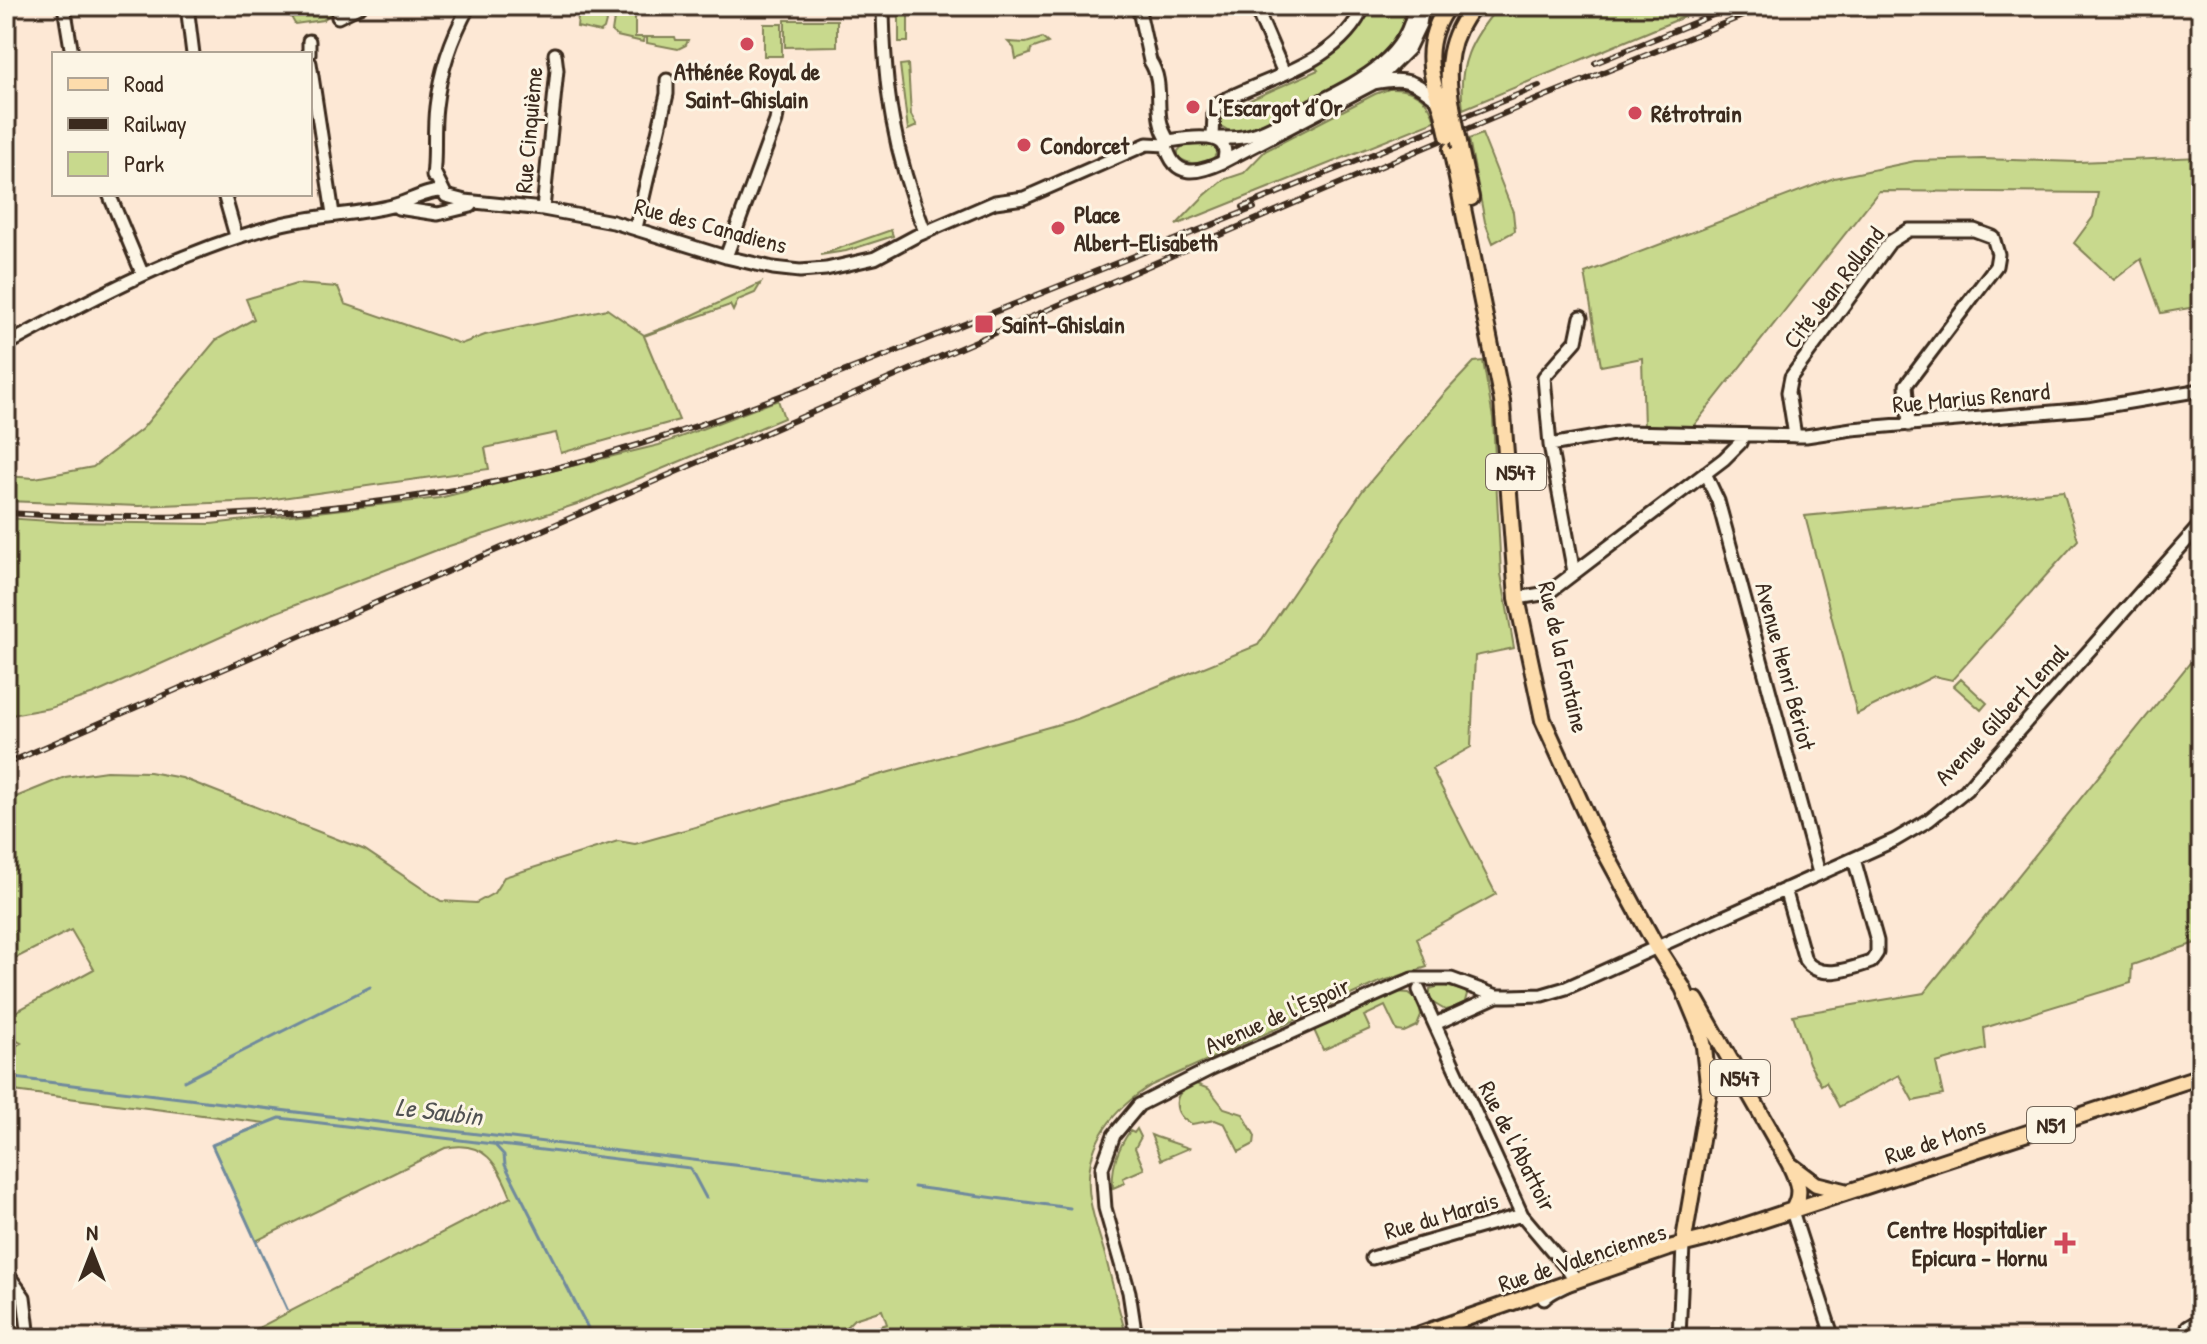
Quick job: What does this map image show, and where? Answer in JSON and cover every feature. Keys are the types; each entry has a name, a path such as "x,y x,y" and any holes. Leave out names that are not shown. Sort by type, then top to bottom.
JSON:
{"main road":[{"name":"N547","path":"1444,106 1431,76 1430,42 1435,26 1450,6"},
{"name":"N547","path":"1444,106 1451,44 1474,6"},
{"name":"Rue de la Fontaine","path":"1444,106 1456,148 1511,420 1521,598 1547,705 1564,754 1597,824 1683,988 1700,1029 1709,1093 1683,1245"},
{"name":"Rue de la Fontaine","path":"1660,945 1692,993 1737,1073"},
{"name":"N547","path":"1737,1073 1789,1163"},
{"name":"Rue de Mons","path":"1683,1245 2201,1076"},
{"path":"1789,1163 1816,1184 1849,1192"},
{"path":"1789,1163 1799,1191 1799,1199 1792,1211"},
{"name":"Rue de Valenciennes","path":"1409,1338 1494,1310 1521,1297 1683,1245"},
{"name":"Rue de Valenciennes","path":"1494,1310 1525,1305 1670,1256 1683,1245"}],"street":[{"path":"64,6 72,52"},
{"path":"187,6 193,52"},
{"path":"338,17 360,6"},
{"path":"429,212 424,202 434,172 436,107 442,74 451,44 469,6"},
{"path":"883,6 886,86 891,123 906,181 925,232 995,202 1024,198 1147,144 1255,135 1363,78 1398,47 1417,7"},
{"path":"1138,6 1160,91 1156,108 1169,158 1175,166 1199,172 1374,83 1398,62 1417,33 1417,7"},
{"path":"1255,6 1284,73"},
{"path":"1214,138 1217,104 1331,49 1351,29 1364,6"},
{"path":"1450,6 1461,24"},
{"path":"309,41 309,52"},
{"name":"Rue Cinquième","path":"543,209 557,70 555,54"},
{"path":"1374,83 1410,81 1431,76 1448,61"},
{"path":"1398,62 1400,71 1410,81 1444,106"},
{"path":"312,76 333,214"},
{"path":"636,228 667,94 667,80"},
{"path":"726,257 778,108"},
{"path":"1214,138 1224,145 1226,154 1223,162"},
{"path":"434,172 448,203 445,210"},
{"name":"Rue des Canadiens","path":"6,345 142,273 236,236 333,214 389,207 436,190 480,204 543,209 636,228 726,257 781,269 826,269 875,258 925,232"},
{"path":"110,196 142,273"},
{"path":"225,196 236,236"},
{"name":"Rue des Canadiens","path":"389,207 438,214 480,204"},
{"name":"Cité Jean Rolland","path":"1795,436 1788,392 1791,377 1890,242 1909,230 1974,230 1993,237 1998,254 1996,266 1906,385 1909,425"},
{"path":"1574,573 1550,445 1544,377 1576,341 1581,317"},
{"name":"Rue Marius Renard","path":"1550,445 1625,432 1795,436 2088,409 2201,390"},
{"path":"1521,598 1548,593 1735,449 1743,435"},
{"name":"Avenue Henri Bériot","path":"1705,473 1718,501 1819,873"},
{"name":"Avenue Gilbert Lemal","path":"1660,945 1895,840 1929,820 1966,790 2201,524"},
{"path":"1785,889 1805,960 1811,968 1821,973 1871,962 1877,953 1877,941 1854,859"},
{"name":"Avenue de l'Espoir","path":"1137,1335 1129,1292 1105,1208 1102,1182 1106,1152 1114,1135 1128,1115 1152,1097 1412,979 1451,979 1497,996 1547,994 1660,945"},
{"name":"Rue de l'Abattoir","path":"1419,990 1522,1215 1576,1279"},
{"path":"1435,1024 1497,996"},
{"path":"1708,1079 1737,1073"},
{"path":"1792,1211 1833,1338"},
{"name":"Rue du Marais","path":"1372,1258 1522,1215"},
{"path":"1679,1338 1683,1245"},
{"path":"6,1272 24,1297 29,1338"},
{"path":"1544,1299 1549,1293 1570,1285 1576,1279"},
{"path":"2187,1338 2188,1327 2193,1324 2201,1327"}],"green space":[{"path":"285,6 340,6 323,20 295,24"},
{"path":"579,6 610,6 604,29 600,32 577,27"},
{"path":"616,6 635,6 635,37 644,37 643,42 612,32"},
{"path":"899,6 908,6 908,42 899,42"},
{"path":"1369,6 1408,6 1405,22 1391,46 1356,76 1256,129 1231,132 1221,126 1218,115 1221,107 1235,99 1241,104 1318,70 1313,64"},
{"path":"1499,6 1710,6 1463,109 1462,79 1468,53"},
{"path":"785,20 837,20 837,46 785,47"},
{"path":"764,24 782,24 782,56 764,56"},
{"path":"647,37 688,40 678,49 647,43"},
{"path":"1042,38 1048,43 1016,59 1014,48 1008,42 1026,43"},
{"path":"908,64 911,115 917,126 908,130 900,65"},
{"path":"1389,89 1405,90 1419,96 1429,106 1435,121 1176,225 1223,180 1244,173 1265,151"},
{"path":"1482,134 1513,212 1515,231 1493,243 1485,222 1469,139"},
{"path":"1184,144 1211,144 1217,150 1207,162 1189,162 1178,157 1178,151"},
{"path":"2201,157 2201,306 2161,313 2141,259 2114,280 2074,243 2093,217 2098,193 1879,191 1691,429 1644,428 1642,358 1601,366 1585,273 1834,178 1915,161 1982,159 2078,162"},
{"path":"891,230 893,236 846,251 820,255"},
{"path":"761,283 755,293 738,300 733,311 730,305 644,336 679,420 561,453 556,433 485,448 489,469 260,501 139,506 6,501 6,476 35,478 93,467 142,429 216,340 254,319 246,299 296,284 338,287 345,304 461,344 485,335 607,309 644,335"},
{"path":"1483,361 1493,418 1501,574 1514,648 1475,656 1471,747 1432,769 1496,894 1417,938 1427,967 1377,983 1152,1085 1126,1104 1105,1128 1092,1156 1089,1189 1127,1338 1109,1338 1107,1332 1089,1338 860,1338 859,1333 887,1324 882,1310 854,1319 835,1338 239,1338 511,1197 495,1165 480,1151 470,1147 445,1148 256,1241 212,1145 265,1123 6,1090 6,1051 21,1043 6,1035 6,1017 94,969 71,930 6,963 6,801 65,777 106,771 149,772 182,778 365,850 441,901 476,903 494,893 504,877 618,841 635,844 1077,719 1258,645 1363,490 1444,394 1474,362"},
{"path":"778,400 784,418 580,503 437,550 272,614 94,694 50,708 6,716 6,518 211,524 439,498 659,445"},
{"path":"2063,491 2078,540 1952,680 1934,676 1857,714 1805,516"},
{"path":"2201,649 2201,941 2132,965 2131,983 1984,1028 1986,1049 1936,1063 1943,1095 1913,1101 1899,1075 1839,1107 1826,1082 1821,1085 1809,1063 1793,1015 1924,993"},
{"path":"1961,679 1987,703 1981,710 1954,686"},
{"path":"1442,985 1464,991 1467,994 1464,1005 1445,1010 1430,1001 1430,989"},
{"path":"1396,992 1409,993 1418,1000 1421,1016 1417,1026 1404,1032 1397,1031 1385,1006 1364,1016 1370,1029 1323,1050 1314,1030"},
{"path":"1196,1084 1209,1089 1224,1108 1243,1114 1255,1136 1254,1144 1239,1152 1225,1124 1215,1120 1192,1124 1180,1115 1178,1096 1188,1086"},
{"path":"1137,1129 1141,1137 1135,1148 1144,1169 1123,1178 1125,1183 1113,1188 1114,1165 1119,1151 1130,1131 1134,1133"},
{"path":"1151,1135 1156,1137 1189,1148 1161,1160"}],"waterway":[{"path":"184,1081 370,987"},
{"name":"Le Saubin","path":"6,1077 867,1181"},
{"path":"287,1309 212,1145 280,1118 690,1168 706,1198"},
{"path":"493,1143 504,1155 505,1165 593,1338"},
{"name":"Le Saubin","path":"914,1187 1070,1208"}],"railway":[{"path":"1595,63 1735,6"},
{"path":"6,764 1194,246 1538,99 1767,6"},
{"path":"1243,207 1539,86"},
{"path":"6,513 133,517 261,513 387,500 513,478 671,435 774,399 1254,208"}],"place":[{"name":"Athénée Royal de Saint-Ghislain","path":"747,44"},
{"name":"L’Escargot d’Or","path":"1193,107"},
{"name":"Rétrotrain","path":"1635,113"},
{"name":"Condorcet","path":"1024,145"},
{"name":"Place Albert-Elisabeth","path":"1058,228"},
{"name":"Saint-Ghislain","path":"984,324"},
{"name":"Centre Hospitalier Epicura - Hornu","path":"2065,1243"}]}
